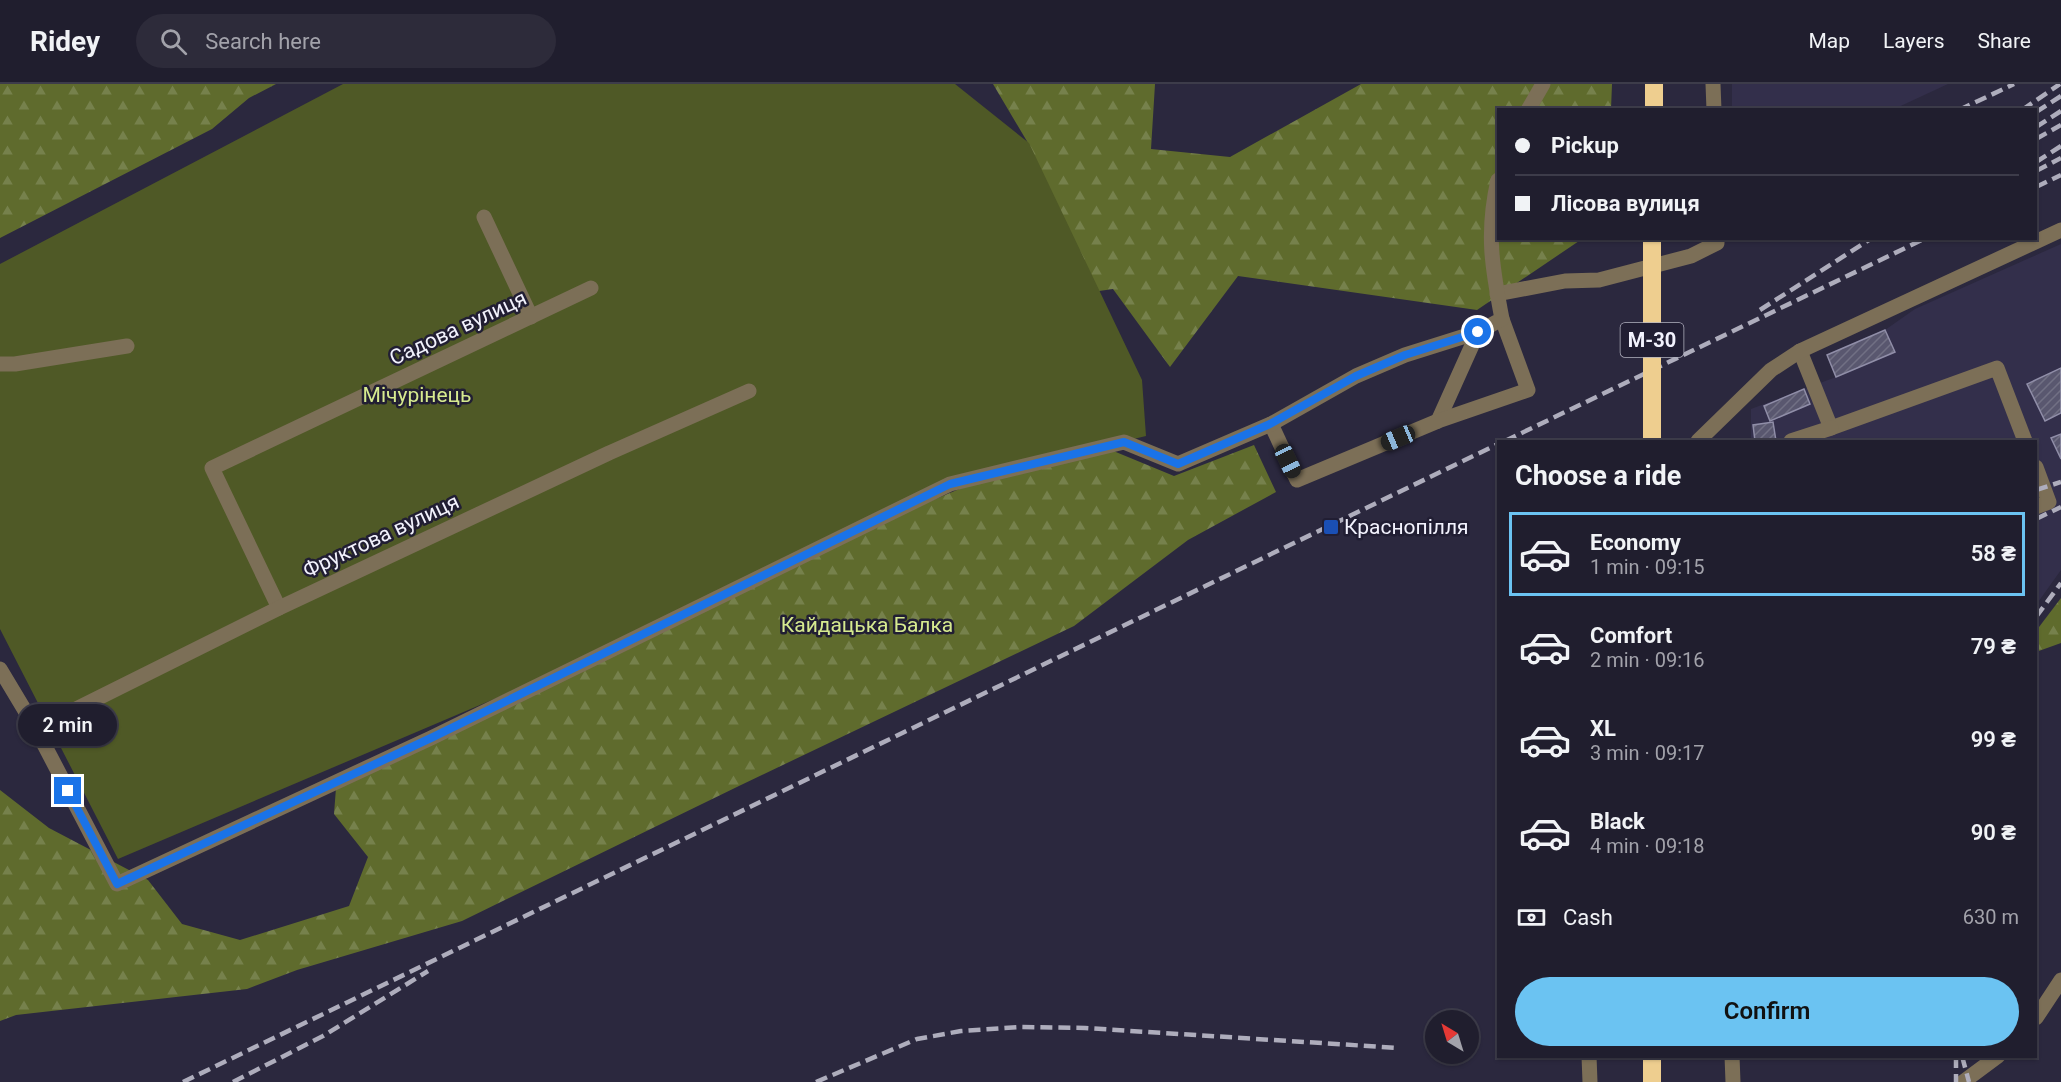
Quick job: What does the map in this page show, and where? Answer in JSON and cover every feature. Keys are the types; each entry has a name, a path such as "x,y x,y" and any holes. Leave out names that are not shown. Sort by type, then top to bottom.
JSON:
{"highway":[{"path":"1654,84 1654,108"},
{"name":"М-30","path":"1652,240 1652,440"},
{"path":"1652,1058 1652,1082"}],"street":[{"path":"1529,108 1543,84"},
{"path":"1713,84 1714,108"},
{"path":"1270,424 1297,480 1438,421 1528,390 1502,319 1492,268 1490,231 1497,186"},
{"path":"483,217 531,316"},
{"path":"1699,440 1771,370 1800,351 2061,230"},
{"path":"1497,294 1565,281 1599,280 1691,256 1717,243 1718,240"},
{"name":"Садова вулиця","path":"279,608 212,468 591,288"},
{"path":"0,669 36,729 117,884 431,738 950,484 1124,442 1178,464 1270,424 1356,376 1405,355 1478,332 1502,319"},
{"path":"1438,421 1478,332"},
{"path":"0,364 15,364 127,346"},
{"path":"1800,351 1831,428"},
{"path":"1808,439 1831,428 1997,368 2025,440"},
{"name":"Фруктова вулиця","path":"36,729 279,608 599,458 749,391"},
{"path":"2037,470 2049,502 2037,507"},
{"path":"2037,1017 2061,981"},
{"path":"1589,1058 1590,1082"},
{"path":"1732,1058 1733,1082"},
{"path":"1963,1082 1995,1058"}],"shaded area":[{"path":"1732,84 1948,84 1896,108 1732,108"},
{"path":"2061,244 2061,570 2037,604 2037,440 1751,440 1751,409 1836,377 1827,355 1885,330 1915,309"}],"green space":[{"path":"0,84 276,84 249,98 212,129 0,238"},
{"name":"Мічурінець","path":"343,84 955,84 1029,143 1142,380 1146,436 954,483 562,670 118,859 0,629 0,264"},
{"path":"993,84 1155,84 1151,149 1230,157 1361,84 1612,84 1611,108 1497,108 1497,240 1581,240 1477,310 1238,276 1170,367 1113,289 843,328 1028,143"},
{"name":"Кайдацька Балка","path":"1094,443 1174,476 1254,445 1276,492 1188,540 1074,626 462,921 297,970 247,989 16,1015 0,1021 0,790 49,828 148,880 182,924 240,940 349,906 368,857 334,814 336,788 829,544 983,479"},
{"path":"2061,598 2061,643 2037,652 2037,630"}],"building":[{"path":"1885,330 1895,352 1836,377 1827,355"},
{"path":"2061,368 2061,413 2045,421 2027,384"},
{"path":"1804,389 1810,404 1770,421 1764,406"},
{"path":"1773,422 1776,440 1755,440 1753,425"},
{"path":"2061,434 2061,459 2051,438"}],"railway":[{"path":"1963,108 2014,84"},
{"path":"2025,108 2060,84"},
{"path":"2037,111 2061,96"},
{"path":"2037,126 2061,111"},
{"path":"2037,138 2061,125"},
{"path":"2037,161 2061,146"},
{"path":"2037,170 2061,158"},
{"path":"2037,187 2061,175"},
{"path":"1760,310 1869,240"},
{"path":"1507,440 1922,240"},
{"path":"183,1082 1497,444"},
{"path":"2037,490 2061,482"},
{"path":"2037,519 2061,507"},
{"path":"2037,616 2061,583"},
{"path":"233,1082 323,1036 428,971"},
{"path":"816,1082 917,1039 961,1031 1020,1027 1085,1028 1399,1048"},
{"path":"1956,1058 1956,1082"},
{"path":"1963,1058 1969,1082"}],"place":[{"name":"Краснопілля","path":"1331,527"}],"route":[{"path":"68,791 117,884 431,738 950,484 1124,442 1178,464 1270,424 1356,376 1405,355 1478,332"}]}
